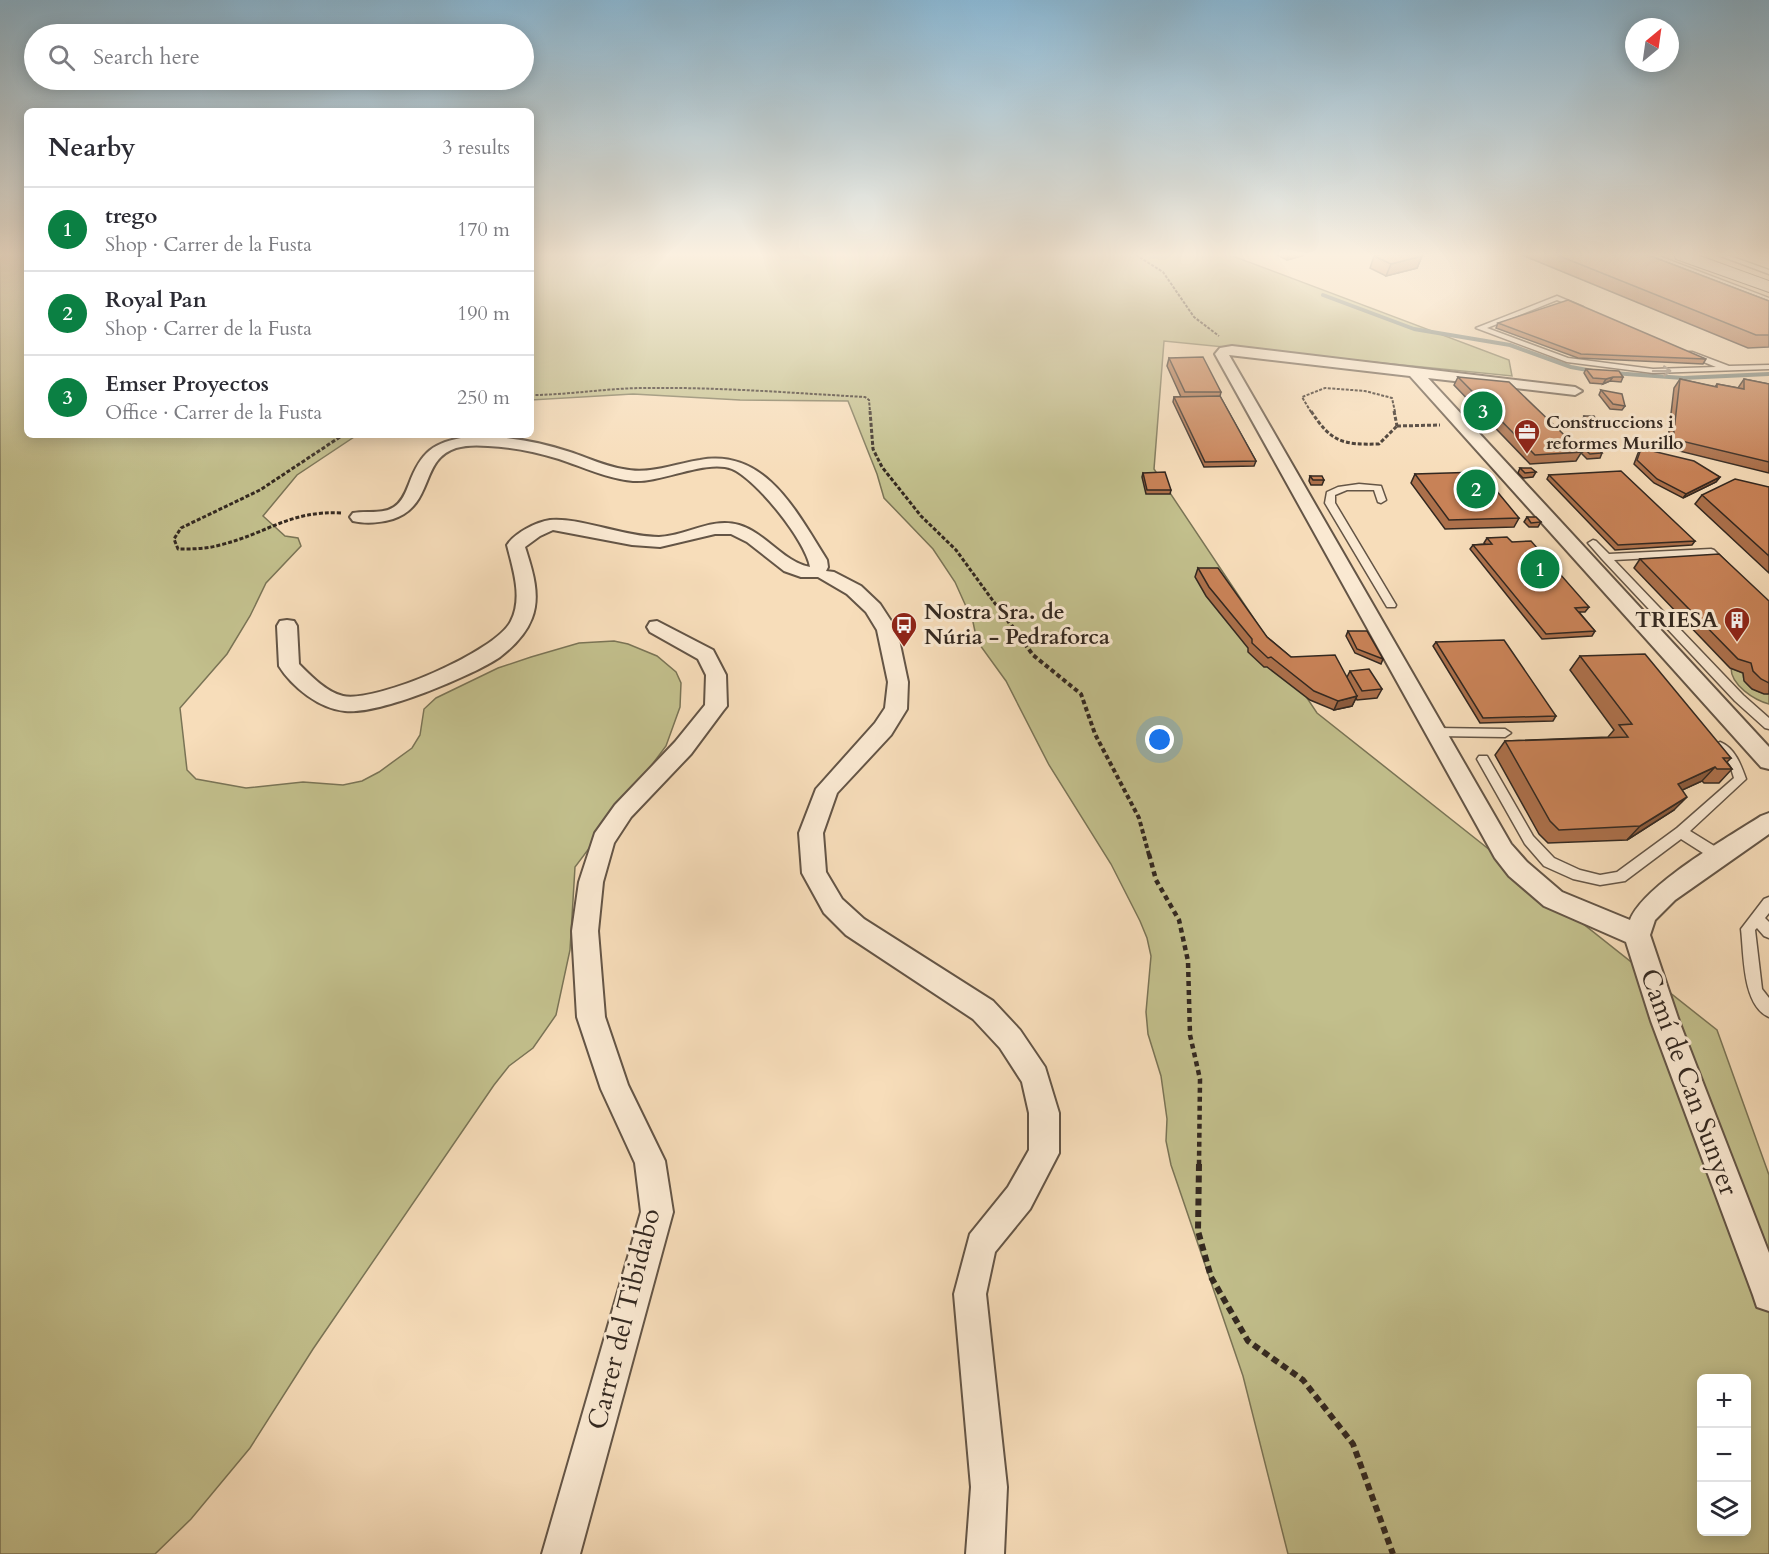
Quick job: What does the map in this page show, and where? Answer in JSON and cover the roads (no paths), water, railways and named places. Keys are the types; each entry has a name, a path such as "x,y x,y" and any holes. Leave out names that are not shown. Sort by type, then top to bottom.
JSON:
{"street":[{"path":"1575,391 1283,354 1232,350 1222,354 1503,851 1518,868 1553,899 1637,935 1645,914 1666,893 1769,822"},
{"path":"1414,371 1769,761"},
{"path":"359,517 390,516 405,507 416,495 424,463 434,452 452,444 510,443 548,450 602,471 635,477 710,464 734,464 753,474 789,515 818,560 819,572"},
{"path":"287,626 289,666 313,689 344,704 362,703 387,696 467,666 488,655 507,640 521,623 525,610 526,584 516,544 534,532 551,525 662,542 715,529 730,528 744,532 799,573 819,572 854,590 873,608 887,630 898,682 896,709 827,789 811,833 814,873 833,906 855,927 983,1010 1010,1039 1035,1077 1044,1113 1044,1153 1019,1198 981,1245 970,1294 989,1487 985,1554"},
{"name":"Carrer del Tibidabo","path":"561,1554 657,1212 650,1161 615,1089 591,1017 585,930 591,882 603,840 623,811 683,748 716,706 718,691 716,675 706,655 657,627"},
{"name":"Camí de Can Sunyer","path":"1637,935 1665,1021 1769,1295"}],"lane":[{"path":"1481,328 1567,360 1653,371 1769,367"},
{"path":"1686,351 1729,369"},
{"path":"1381,500 1377,488 1363,486 1340,488 1330,494 1330,503 1391,605"},
{"path":"1328,541 1352,540"},
{"path":"1593,543 1739,698 1769,725"},
{"path":"1605,557 1711,552 1736,576"},
{"path":"1436,732 1505,733"},
{"path":"1483,759 1529,840 1549,862 1578,875 1600,880 1620,877 1681,832 1740,779 1735,762 1711,735"},
{"path":"1681,832 1719,856"},
{"path":"1769,903 1748,930 1755,990 1769,1010"},
{"path":"1757,918 1769,932"}],"waterway":[{"path":"1410,328 1510,345 1571,367 1593,371"},
{"path":"1613,373 1683,378 1769,374"}],"place":[{"name":"Emser Proyectos","path":"1483,411"},
{"name":"Construccions i reformes Murillo","path":"1527,455"},
{"name":"Royal Pan","path":"1476,489"},
{"name":"trego","path":"1540,569"},
{"name":"TRIESA","path":"1737,643"},
{"name":"Nostra Sra. de Núria - Pedraforca","path":"904,648"}]}
